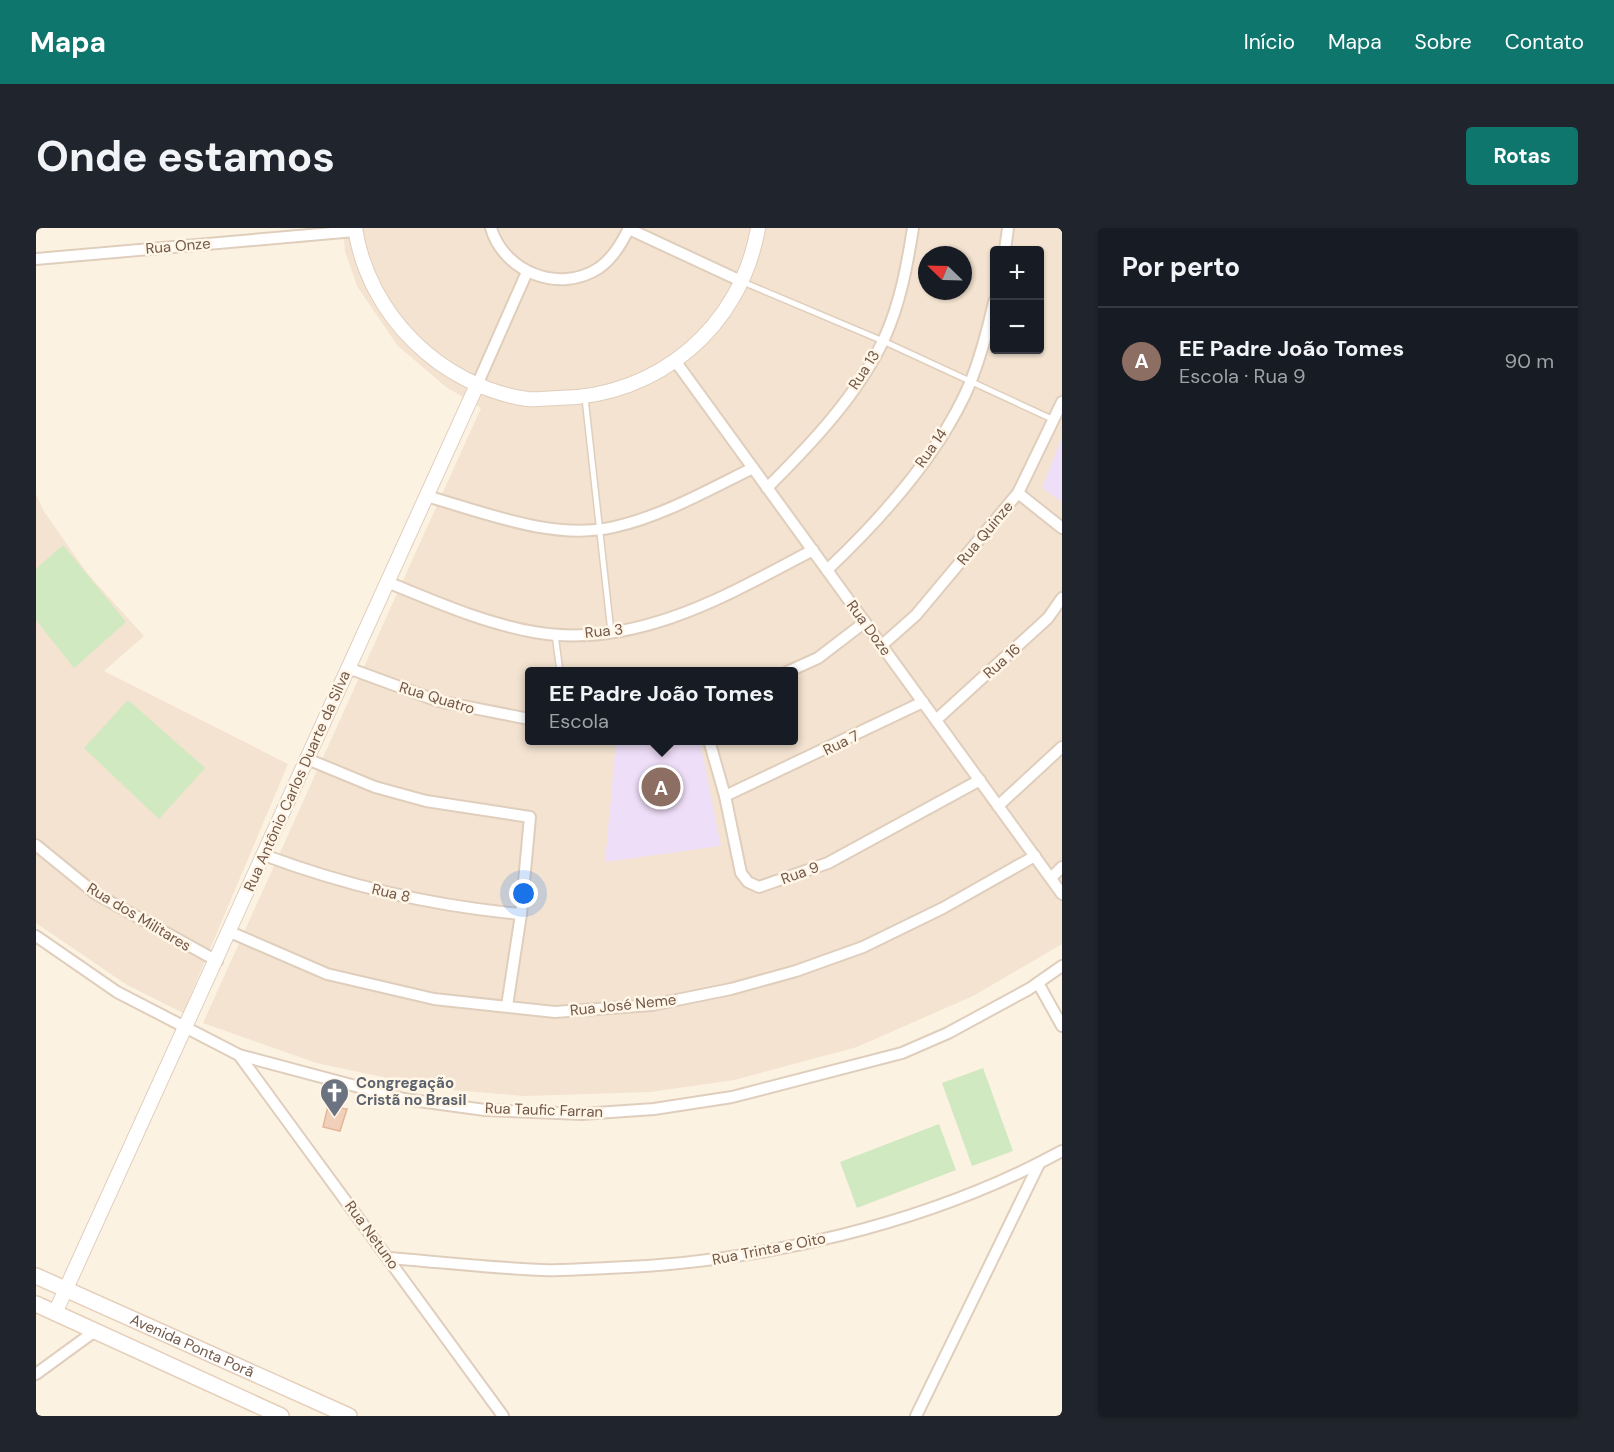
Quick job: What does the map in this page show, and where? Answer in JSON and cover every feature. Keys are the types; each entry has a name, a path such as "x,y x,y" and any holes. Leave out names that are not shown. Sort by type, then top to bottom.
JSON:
{"main road":[{"name":"Avenida Ponta Porã","path":"36,1276 349,1416"},
{"name":"Avenida Ponta Porã","path":"36,1304 281,1416"}],"street":[{"path":"491,228 494,239 508,258 527,272 551,279 576,278 591,271 617,251 629,229 743,282"},
{"path":"355,229 366,270 384,307 410,339 441,365 477,385 527,399 585,398 630,387 676,362 714,326 743,282 758,228"},
{"name":"Rua 13","path":"767,488 818,436 883,341 905,274 914,228"},
{"path":"1006,246 1008,228"},
{"name":"Rua Onze","path":"36,259 355,229"},
{"name":"Rua Antônio Carlos Duarte da Silva","path":"56,1313 527,272"},
{"name":"Rua 14","path":"827,570 875,525 947,426 970,383 990,318"},
{"name":"Rua Doze","path":"676,362 1062,894"},
{"name":"Rua Quinze","path":"881,646 916,615 1018,493 1062,402"},
{"path":"426,496 530,524 573,530 612,528 652,516 753,468"},
{"path":"1018,493 1062,528"},
{"name":"Rua 3","path":"387,582 458,611 534,632 611,632 670,620 726,596 813,550"},
{"name":"Rua 16","path":"936,720 1039,626 1062,598"},
{"path":"798,667 818,658 865,622"},
{"name":"Rua Quatro","path":"348,668 438,701 525,718"},
{"name":"Rua 7","path":"725,796 923,702"},
{"name":"Rua 9","path":"711,745 725,796 741,873 748,882 759,887 828,862 980,780"},
{"path":"998,806 1062,747"},
{"path":"307,759 375,787 426,801 530,817 521,914 507,1006"},
{"name":"Rua dos Militares","path":"36,845 96,894 217,961"},
{"name":"Rua 8","path":"264,855 322,877 404,896 444,905 521,914"},
{"name":"Rua José Neme","path":"230,932 327,974 434,999 555,1011 652,1005 731,989 796,971 863,947 942,908 1035,856"},
{"path":"1051,878 1062,867"},
{"name":"Rua Taufic Farran","path":"36,936 117,992 238,1055 404,1099 485,1110 582,1114 654,1109 732,1097 902,1053 948,1033 1038,983 1062,966"},
{"path":"1038,983 1062,1026"},
{"name":"Rua Netuno","path":"238,1055 503,1416"},
{"name":"Rua Trinta e Oito","path":"389,1258 545,1270 653,1267 737,1258 856,1231 955,1199 1038,1164 1062,1151"},
{"path":"916,1416 1038,1164"},
{"path":"36,1374 95,1331"}],"lane":[{"path":"743,282 883,341 970,383 1055,420"},
{"path":"585,398 611,632"},
{"path":"555,633 559,667"}],"shaded area":[{"path":"343,228 1062,228 1062,944 973,996 857,1047 734,1080 650,1092 524,1096 440,1089 316,1063 203,1023 481,408 446,387 397,345 357,286 345,251"},
{"path":"1062,437 1062,502 1042,488"},
{"path":"36,494 43,510 87,573 144,636 104,671 288,764 183,1013 127,985 36,923"},
{"path":"616,745 701,745 721,846 605,862"}],"green space":[{"path":"63,545 126,622 74,668 36,620 36,569"},
{"path":"128,700 205,768 159,819 84,748"},
{"path":"983,1068 1013,1151 972,1166 942,1083"},
{"path":"939,1124 956,1170 857,1208 840,1162"}],"building":[{"name":"Congregação Cristã no Brasil","path":"328,1106 347,1109 340,1131 323,1127"}],"place":[{"name":"EE Padre João Tomes","path":"661,787"},
{"name":"Congregação Cristã no Brasil","path":"335,1118"}]}
